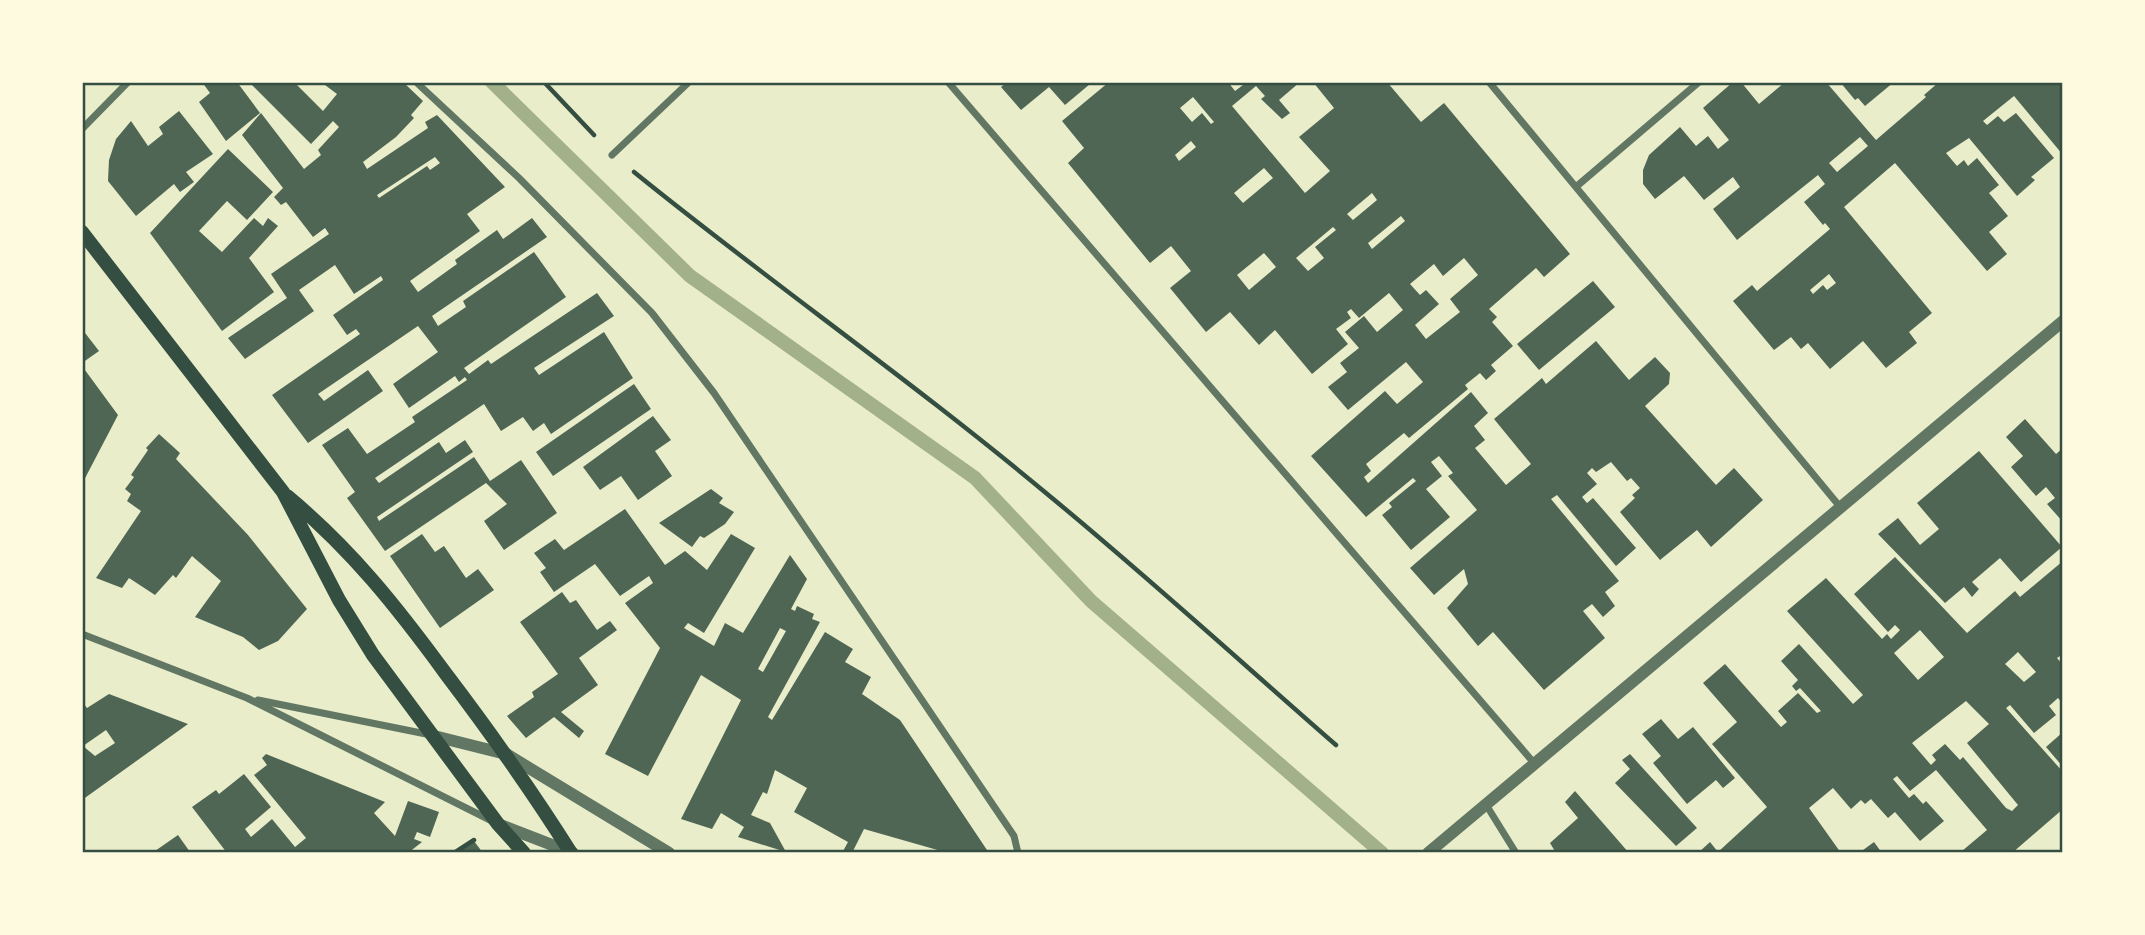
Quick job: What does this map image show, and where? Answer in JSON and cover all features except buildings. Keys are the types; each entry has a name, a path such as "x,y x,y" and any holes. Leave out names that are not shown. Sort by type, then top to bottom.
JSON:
{"main road":[{"path":"82,232 283,492 346,611 373,655 498,824 524,853"},
{"path":"283,492 321,524 362,565 506,754 572,853"}],"street":[{"path":"82,129 128,82"},
{"path":"416,82 624,282 714,393 955,746 1014,836 1018,853"},
{"path":"612,155 689,82"},
{"path":"948,82 1534,763"},
{"path":"1489,82 1841,508"},
{"path":"1577,186 1699,82"},
{"path":"1428,853 2063,321"},
{"path":"82,634 247,698 498,824 572,853"},
{"path":"247,698 434,736 506,754 669,853"},
{"path":"1485,803 1516,853"}],"path":[{"path":"544,82 612,155 747,263 884,364 1052,498 1336,745"}],"waterway":[{"path":"492,82 690,276 975,478 1091,601 1382,853"}]}
